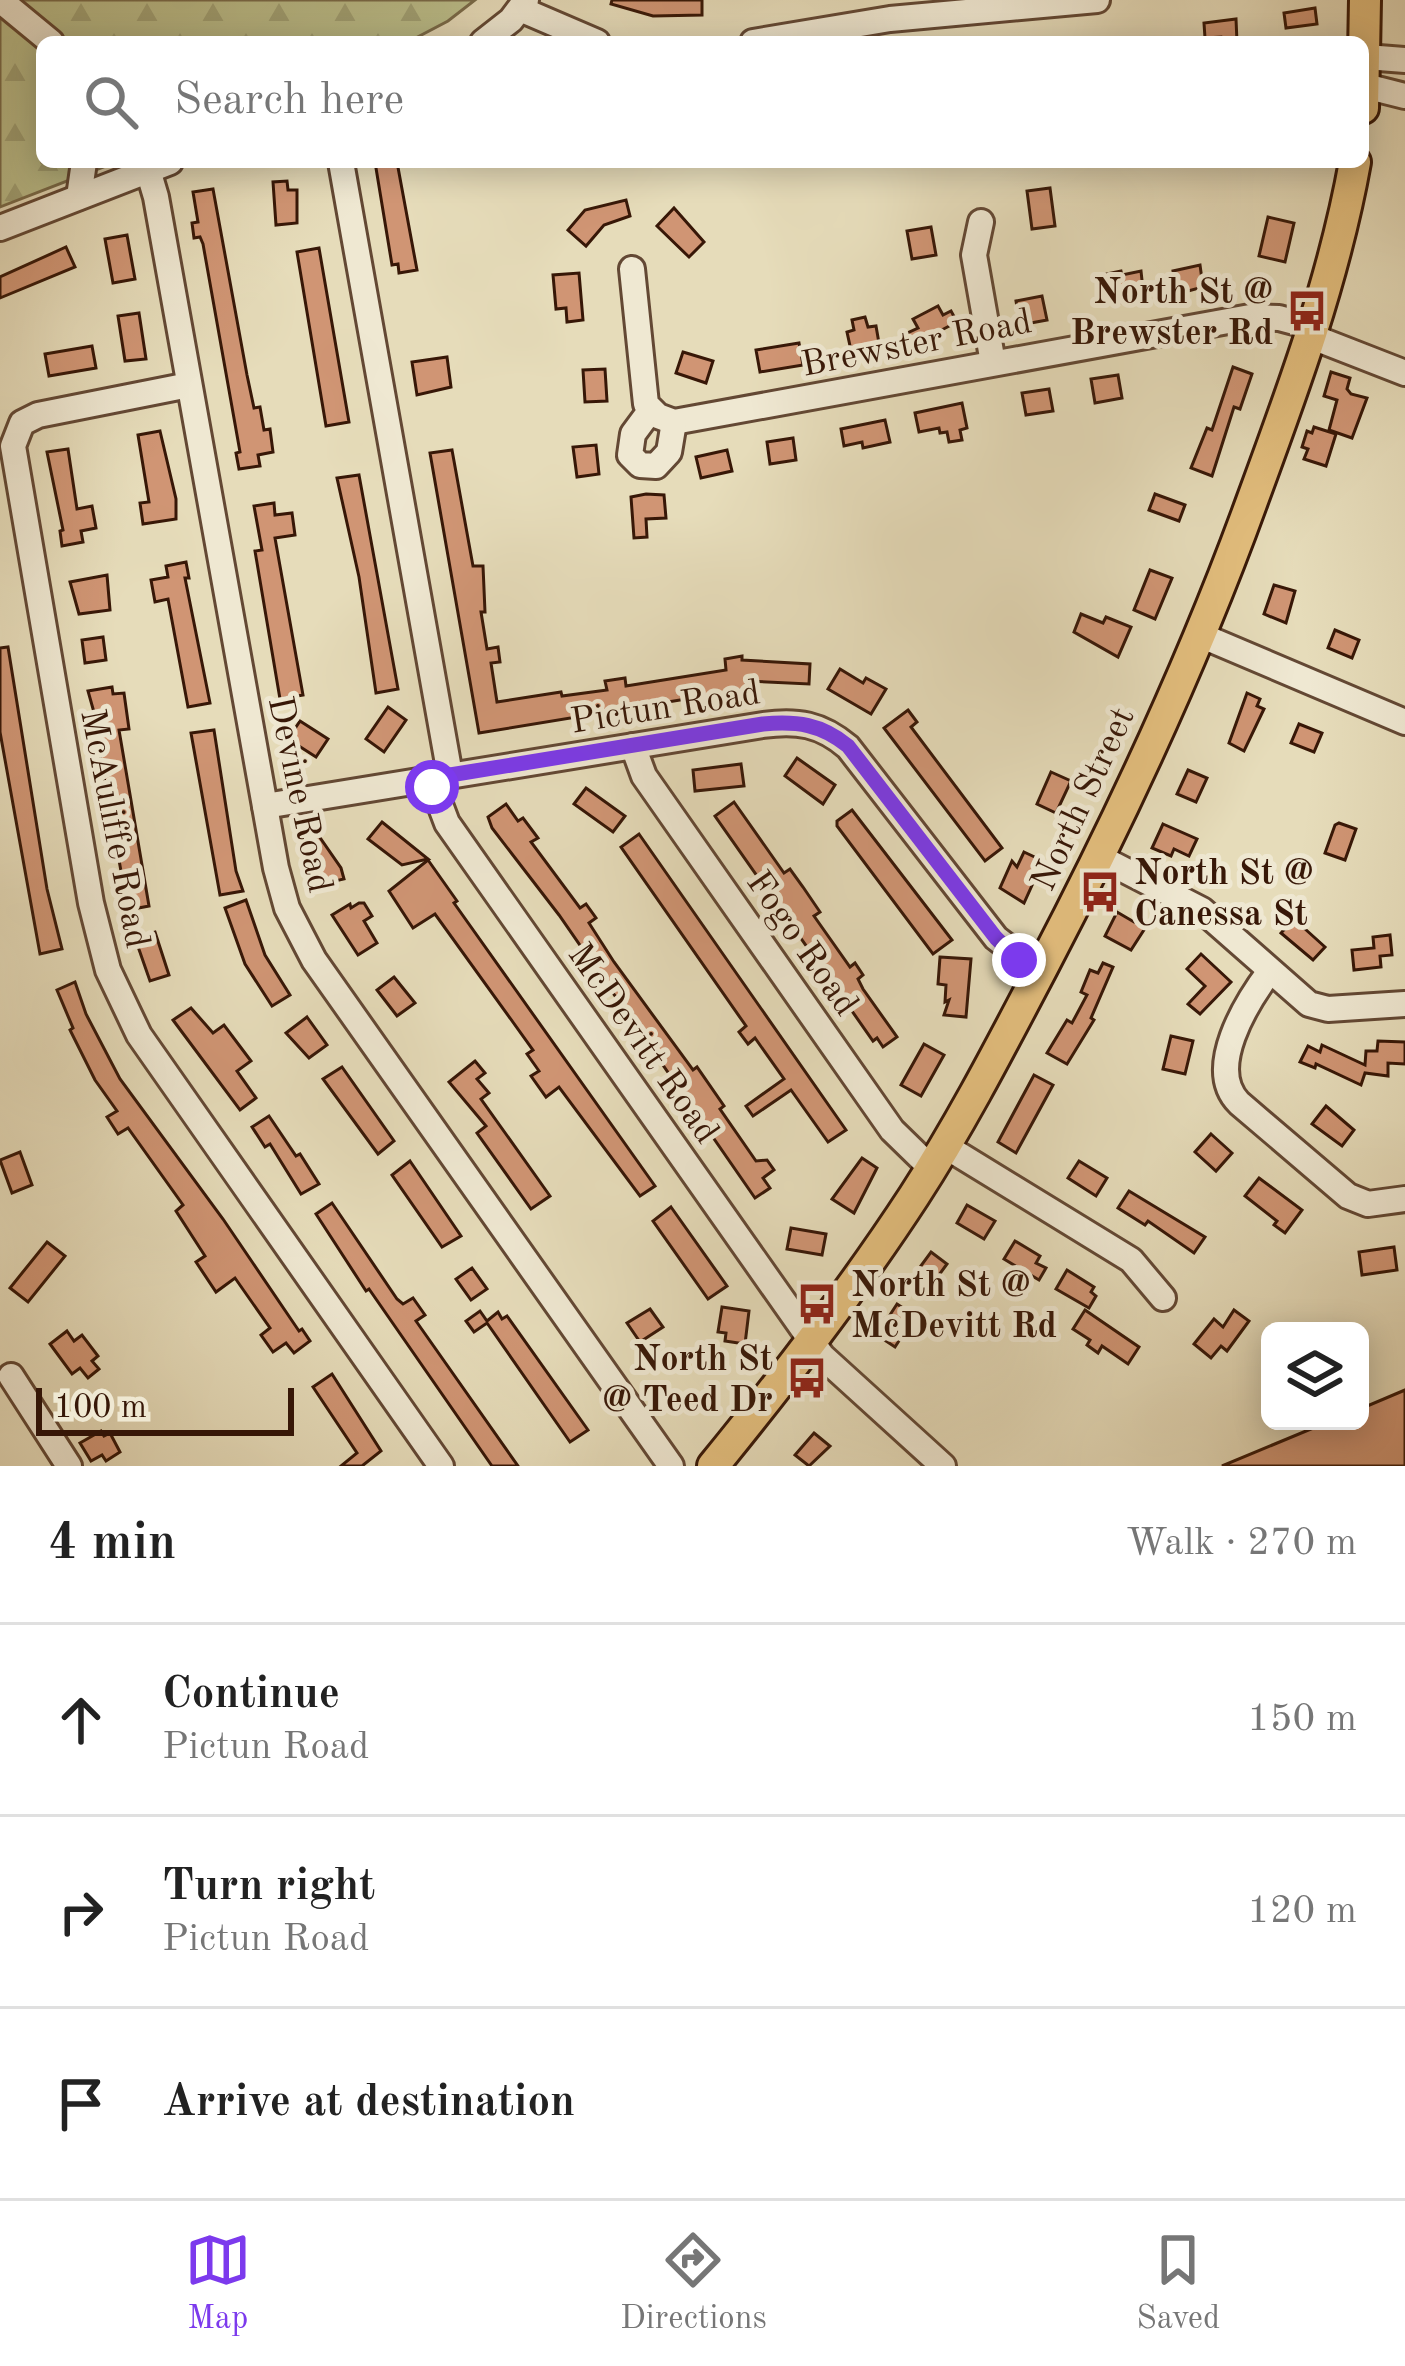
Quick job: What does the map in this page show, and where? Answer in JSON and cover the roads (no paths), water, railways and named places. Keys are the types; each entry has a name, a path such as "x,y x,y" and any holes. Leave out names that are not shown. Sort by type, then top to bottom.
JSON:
{"main road":[{"path":"1365,0 1365,36"},
{"name":"North Street","path":"712,1466 812,1342 938,1157 1100,857 1200,635 1277,436 1338,241 1354,168"}],"street":[{"path":"0,0 44,36"},
{"path":"787,36 1011,4 1096,0"},
{"path":"489,36 523,4 561,30 579,36"},
{"path":"1369,82 1405,60"},
{"path":"1369,85 1405,96"},
{"path":"79,197 83,168"},
{"path":"0,228 154,168"},
{"name":"Devine Road","path":"159,168 189,386 283,894 306,947 671,1466"},
{"name":"McDevitt Road","path":"342,168 440,777 434,797 447,823 812,1342 837,1373 943,1466"},
{"path":"981,222 974,255 993,363"},
{"name":"Brewster Road","path":"632,269 643,388 662,416 1250,317 1280,317 1405,373"},
{"name":"McAuliffe Road","path":"189,386 38,415 22,423 15,437 14,465 91,903 108,970 140,1035 441,1466"},
{"path":"1200,635 1405,722"},
{"name":"Pictun Road","path":"265,806 789,722 829,732 855,756 996,938 1040,972"},
{"name":"Fogo Road","path":"633,746 644,776 892,1130 1132,1260 1163,1298"},
{"path":"1100,857 1202,910 1299,998 1319,1007 1405,1004"},
{"path":"1270,971 1231,1048 1225,1069 1227,1088 1348,1196 1369,1204 1405,1199"},
{"path":"11,1376 69,1466"}],"place":[{"name":"North St @ Brewster Rd","path":"1307,311"},
{"name":"North St @ Canessa St","path":"1100,892"},
{"name":"North St @ McDevitt Rd","path":"817,1304"},
{"name":"North St @ Teed Dr","path":"807,1378"}]}
